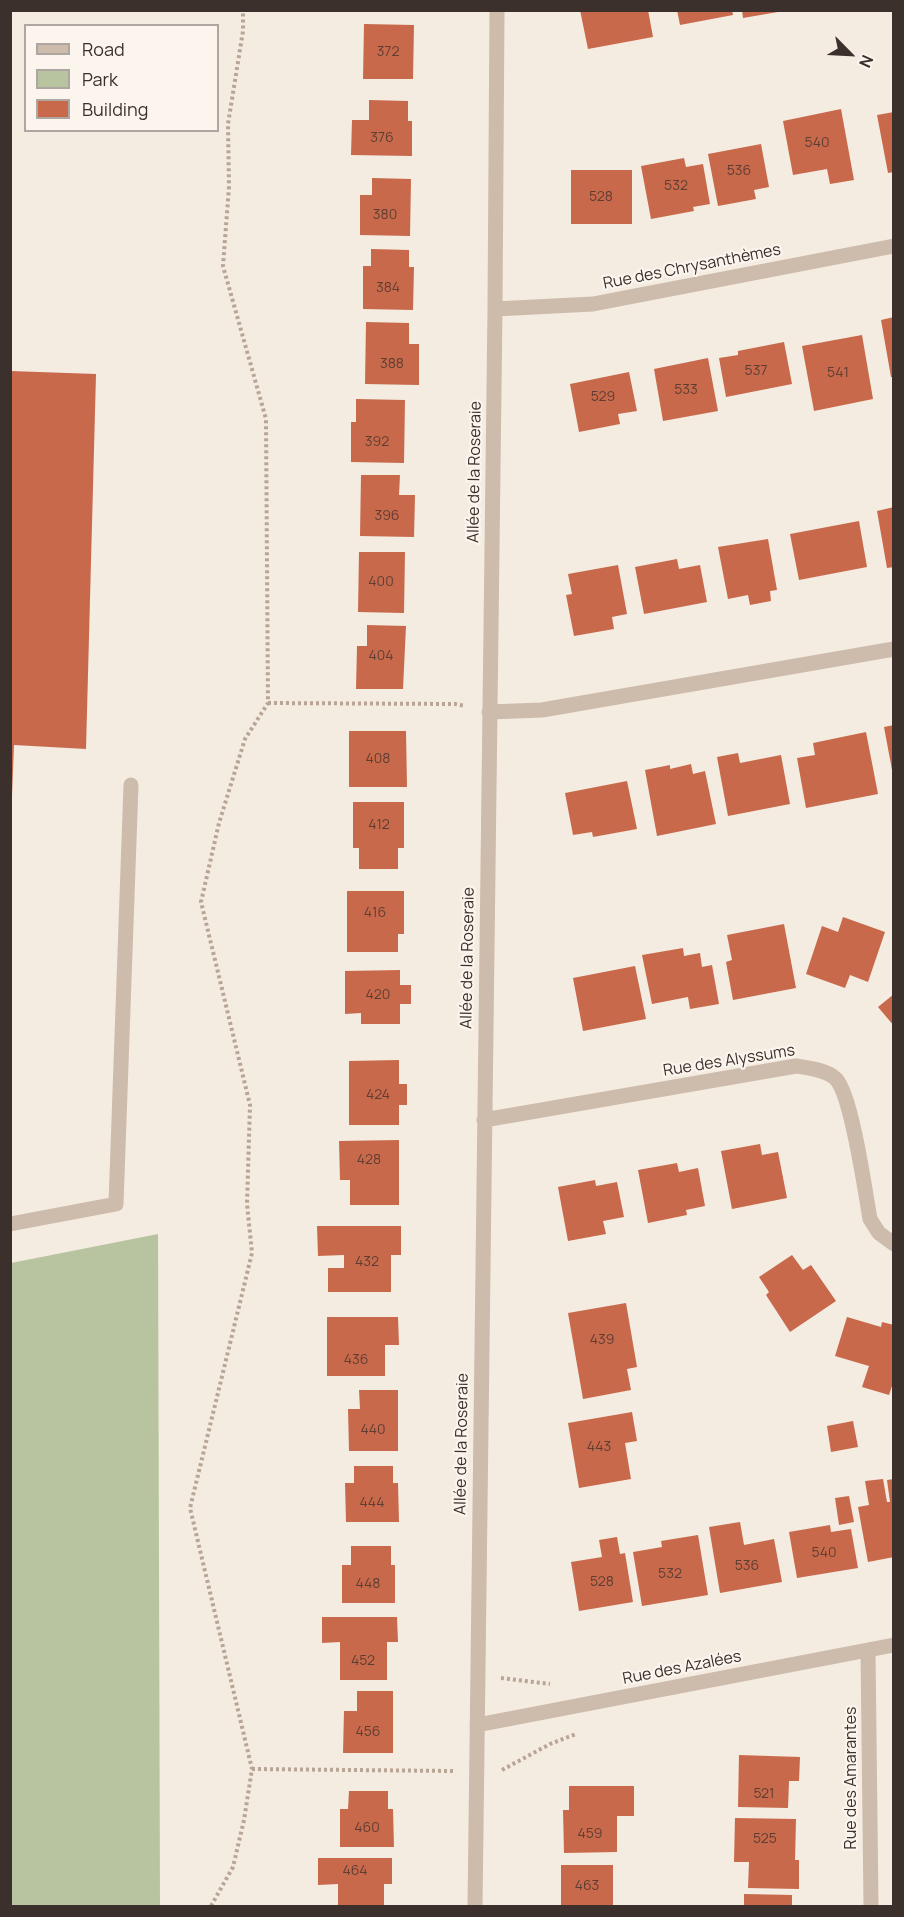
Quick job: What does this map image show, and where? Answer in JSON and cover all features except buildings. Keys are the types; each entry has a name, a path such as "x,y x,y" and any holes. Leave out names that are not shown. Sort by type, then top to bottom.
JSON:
{"street":[{"name":"Allée de la Roseraie","path":"475,1906 497,10"},
{"name":"Rue des Chrysanthèmes","path":"495,309 593,304 894,246"},
{"path":"489,712 542,710 894,649"},
{"path":"10,1224 116,1204 130,785"},
{"name":"Rue des Alyssums","path":"484,1120 796,1066 818,1071 835,1078 847,1097 870,1219 879,1233 894,1244"},
{"name":"Rue des Azalées","path":"477,1725 894,1645"},
{"name":"Rue des Amarantes","path":"868,1650 871,1906"}],"path":[{"path":"211,1906 233,1867 252,1770 190,1508 252,1253 247,1204 250,1105 201,902 219,823 244,738 268,703 266,419 223,266 229,187 228,124 243,31 243,10"},
{"path":"268,703 455,704 489,712"},
{"path":"252,1770 458,1771"}],"green space":[{"path":"158,1234 160,1906 11,1906 11,1263"}]}
